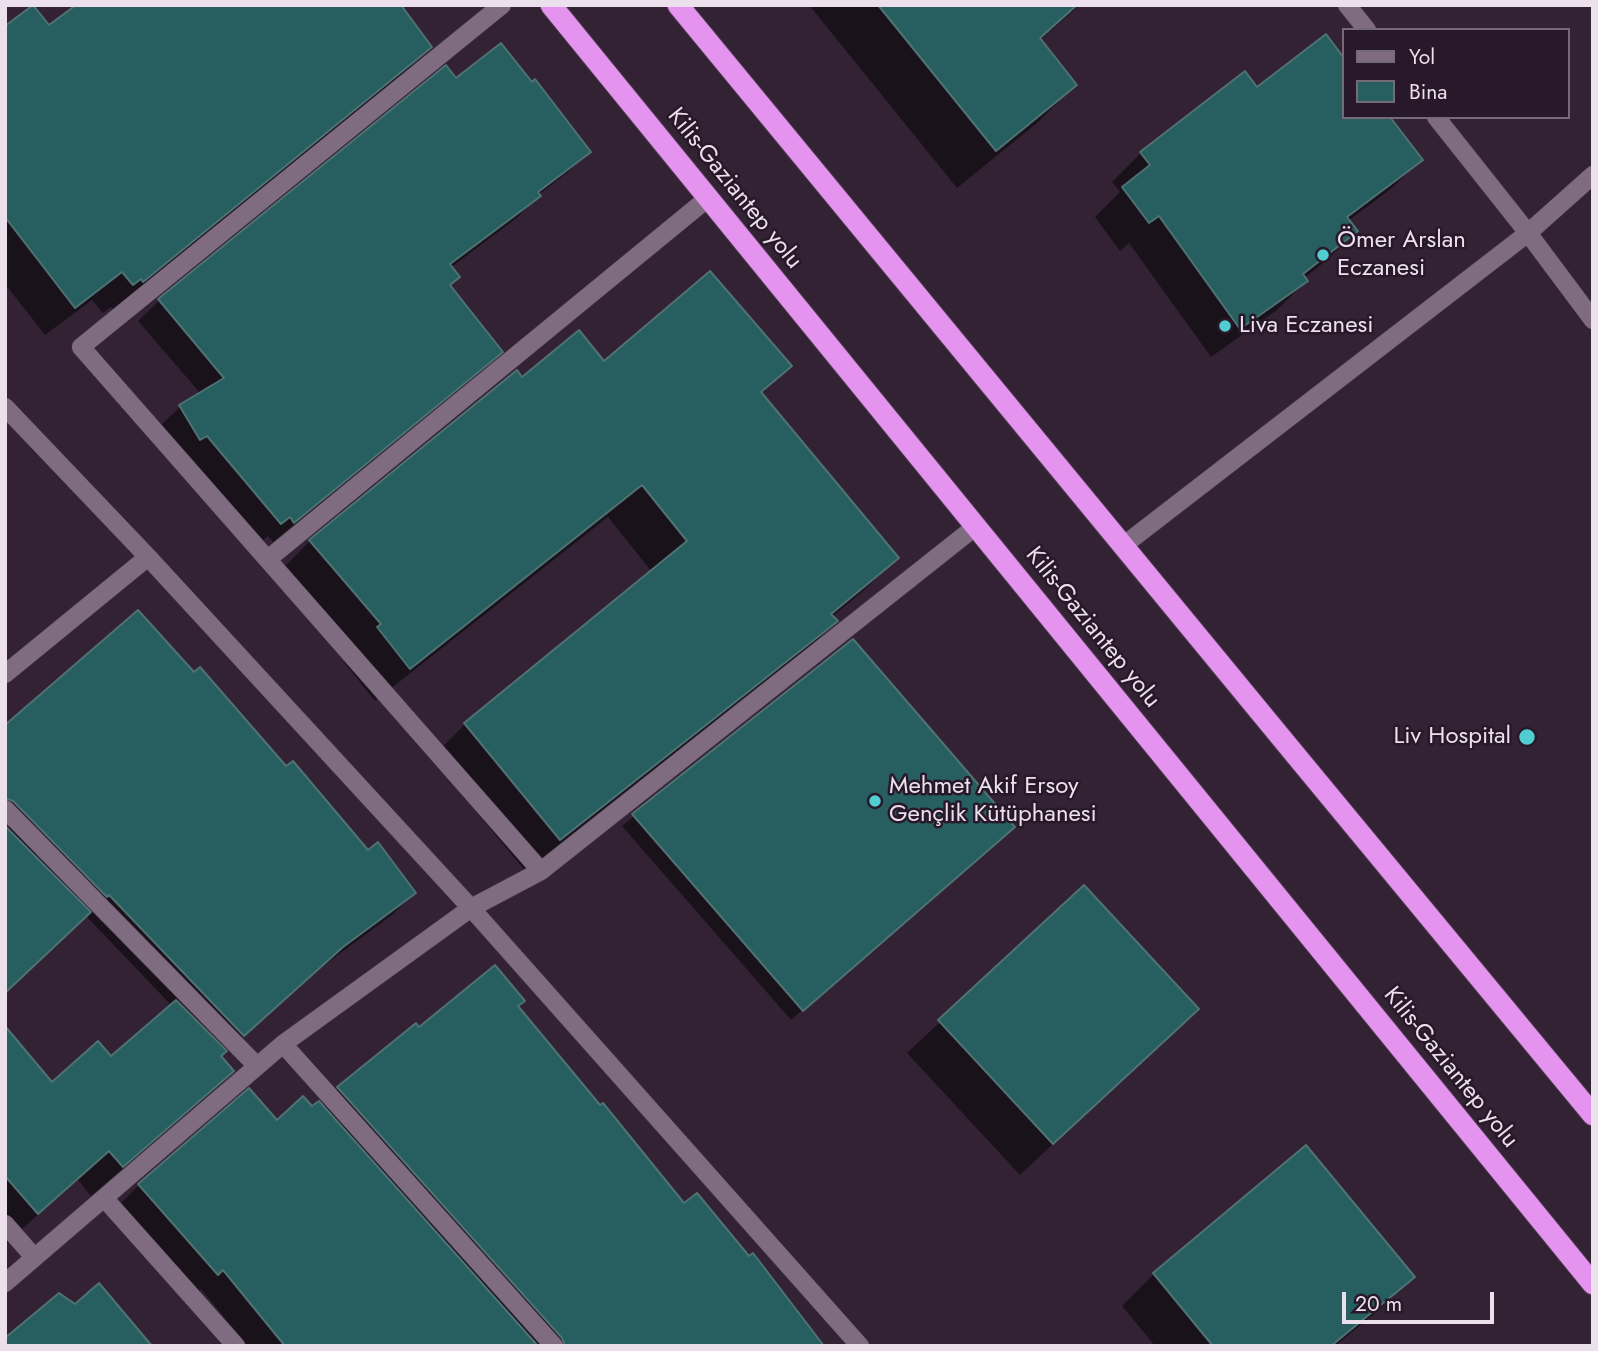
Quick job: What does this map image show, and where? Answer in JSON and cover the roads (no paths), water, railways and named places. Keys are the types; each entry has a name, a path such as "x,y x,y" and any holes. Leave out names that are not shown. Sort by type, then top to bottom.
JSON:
{"highway":[{"name":"Kilis-Gaziantep yolu","path":"551,5 1593,1284"},
{"path":"678,5 1033,440 1124,545 1593,1115"}],"street":[{"path":"502,5 81,348 541,871"},
{"path":"1348,5 1365,28"},
{"path":"1438,119 1593,320"},
{"path":"1124,545 1528,233 1593,175"},
{"path":"268,559 708,198"},
{"path":"5,407 148,557 471,908 860,1346"},
{"path":"5,1283 283,1044 471,908 541,871 975,527"},
{"path":"5,674 148,557"},
{"path":"5,809 257,1066"},
{"path":"283,1044 554,1346"},
{"path":"105,1199 236,1346"},
{"path":"5,1224 34,1257"}],"place":[{"name":"Ömer Arslan Eczanesi","path":"1323,255"},
{"name":"Liva Eczanesi","path":"1225,326"},
{"name":"Liv Hospital","path":"1527,737"},
{"name":"Mehmet Akif Ersoy Gençlik Kütüphanesi","path":"875,801"}]}
